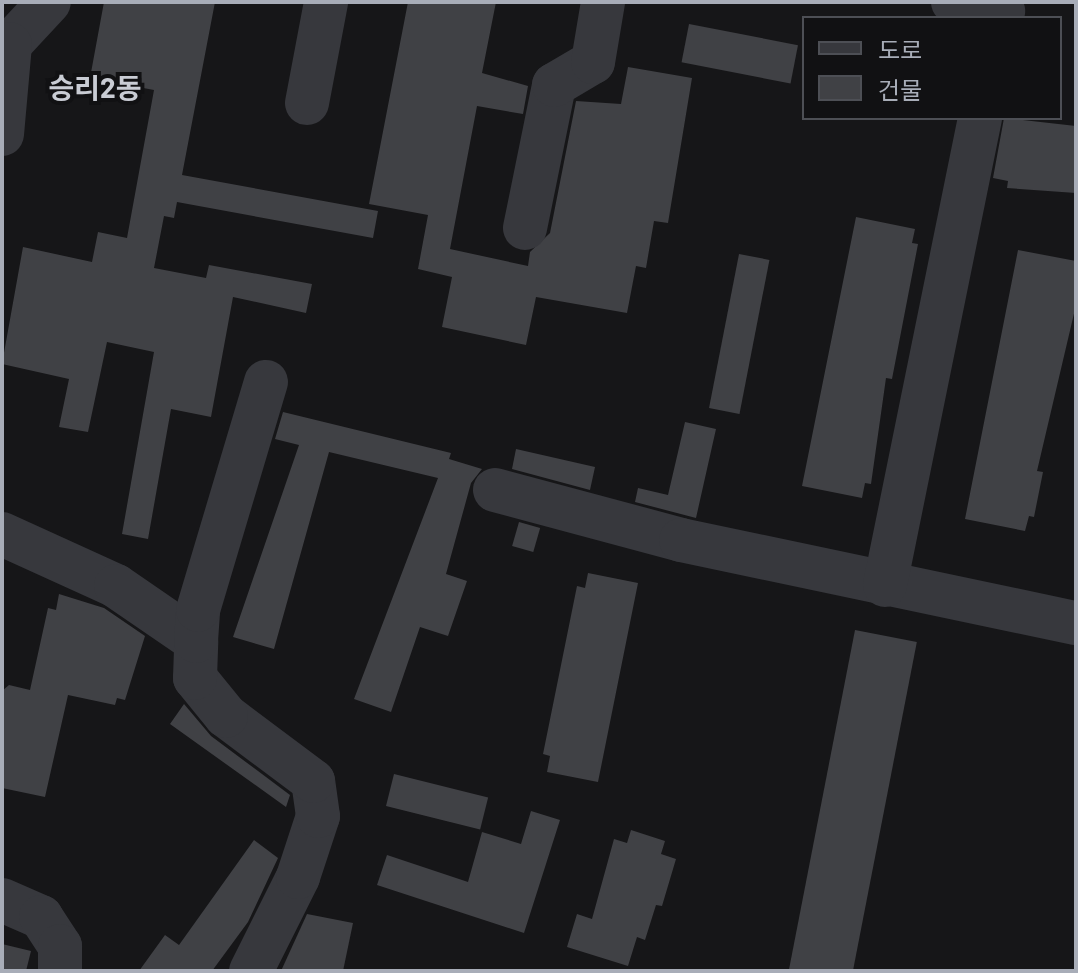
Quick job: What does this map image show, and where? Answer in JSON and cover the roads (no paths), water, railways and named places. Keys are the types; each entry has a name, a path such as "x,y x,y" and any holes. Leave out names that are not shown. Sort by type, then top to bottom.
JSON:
{"street":[{"path":"2,134 6,44 49,2"},
{"path":"307,103 326,2"},
{"path":"525,228 554,85 593,62 603,2"},
{"path":"953,2 1003,10"},
{"path":"885,585 980,120"},
{"path":"251,971 298,877 318,816 313,781 226,716 195,678 198,610 266,382"},
{"path":"495,490 885,585 1076,623"},
{"path":"2,534 116,586 196,641"},
{"path":"2,900 41,917 60,946 60,971"}],"district":[{"name":"승리2동","path":"95,87"}]}
